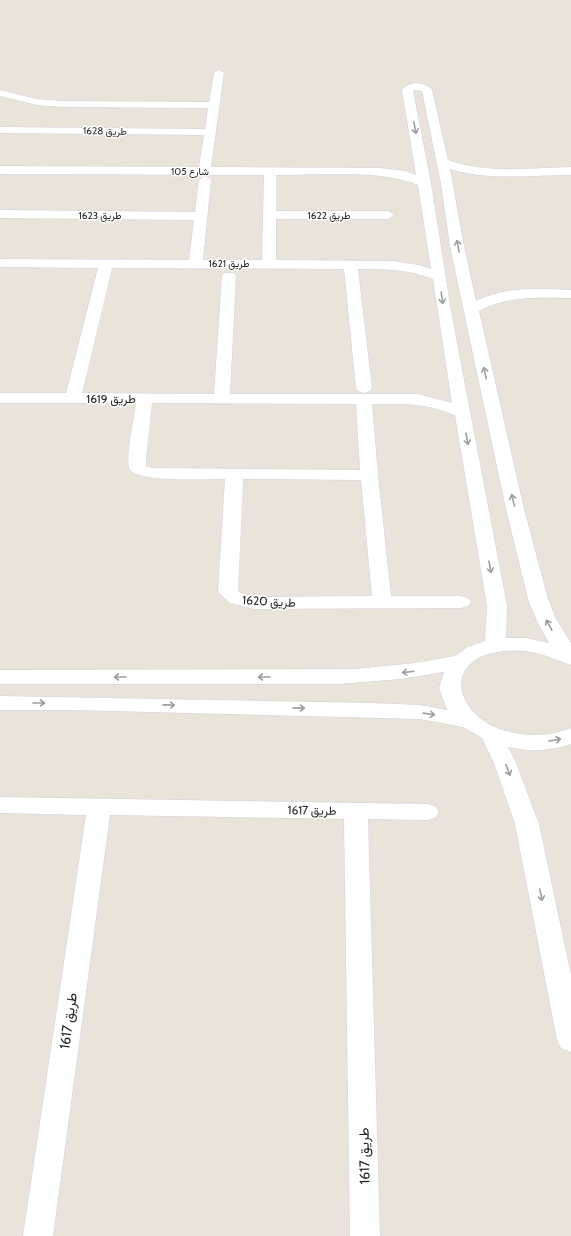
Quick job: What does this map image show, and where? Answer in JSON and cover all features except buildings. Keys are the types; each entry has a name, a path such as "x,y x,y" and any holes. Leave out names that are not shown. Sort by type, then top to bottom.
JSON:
{"street":[{"path":"196,263 210,132 219,73"},
{"path":"495,646 497,606 461,412 425,183 407,90 413,87 421,87 428,90 465,278 514,501 538,599 553,632 571,657"},
{"path":"0,94 37,102 62,104 214,105"},
{"name":"طريق 1628","path":"0,130 210,132"},
{"name":"شارع 105","path":"380,172 404,168 421,161"},
{"path":"442,162 457,167 486,171 571,171"},
{"name":"شارع 105","path":"0,170 205,175 270,171 380,172 405,175 425,183"},
{"path":"269,263 271,215 270,171"},
{"path":"447,184 462,176 486,171"},
{"name":"طريق 1623","path":"0,214 200,216"},
{"name":"طريق 1622","path":"271,215 388,215"},
{"name":"طريق 1621","path":"393,266 418,262 436,254"},
{"path":"73,398 106,262"},
{"name":"طريق 1621","path":"0,263 269,263 393,266 418,269 439,277"},
{"path":"351,265 364,394 369,475 382,602"},
{"path":"222,399 229,276"},
{"path":"465,278 483,286 511,294 571,294"},
{"path":"472,309 485,302 511,294"},
{"name":"طريق 1619","path":"418,400 458,388"},
{"name":"طريق 1619","path":"0,398 222,399 364,394 440,404 461,412"},
{"path":"145,398 137,459 138,469 151,473 369,475"},
{"name":"طريق 1620","path":"234,474 228,585 228,592 234,598 243,602 254,603 461,602"},
{"path":"468,721 455,706 449,690 451,675 460,662 475,652 495,646 521,644 549,648 571,657"},
{"path":"0,677 339,677 422,670 460,662"},
{"path":"0,703 72,703 420,712 468,721 492,734 516,741 542,743 571,736"},
{"path":"492,734 505,762 527,824 571,1040"},
{"name":"طريق 1617","path":"0,805 427,812"},
{"name":"طريق 1617","path":"38,1236 99,807"},
{"name":"طريق 1617","path":"356,811 365,1236"}]}
